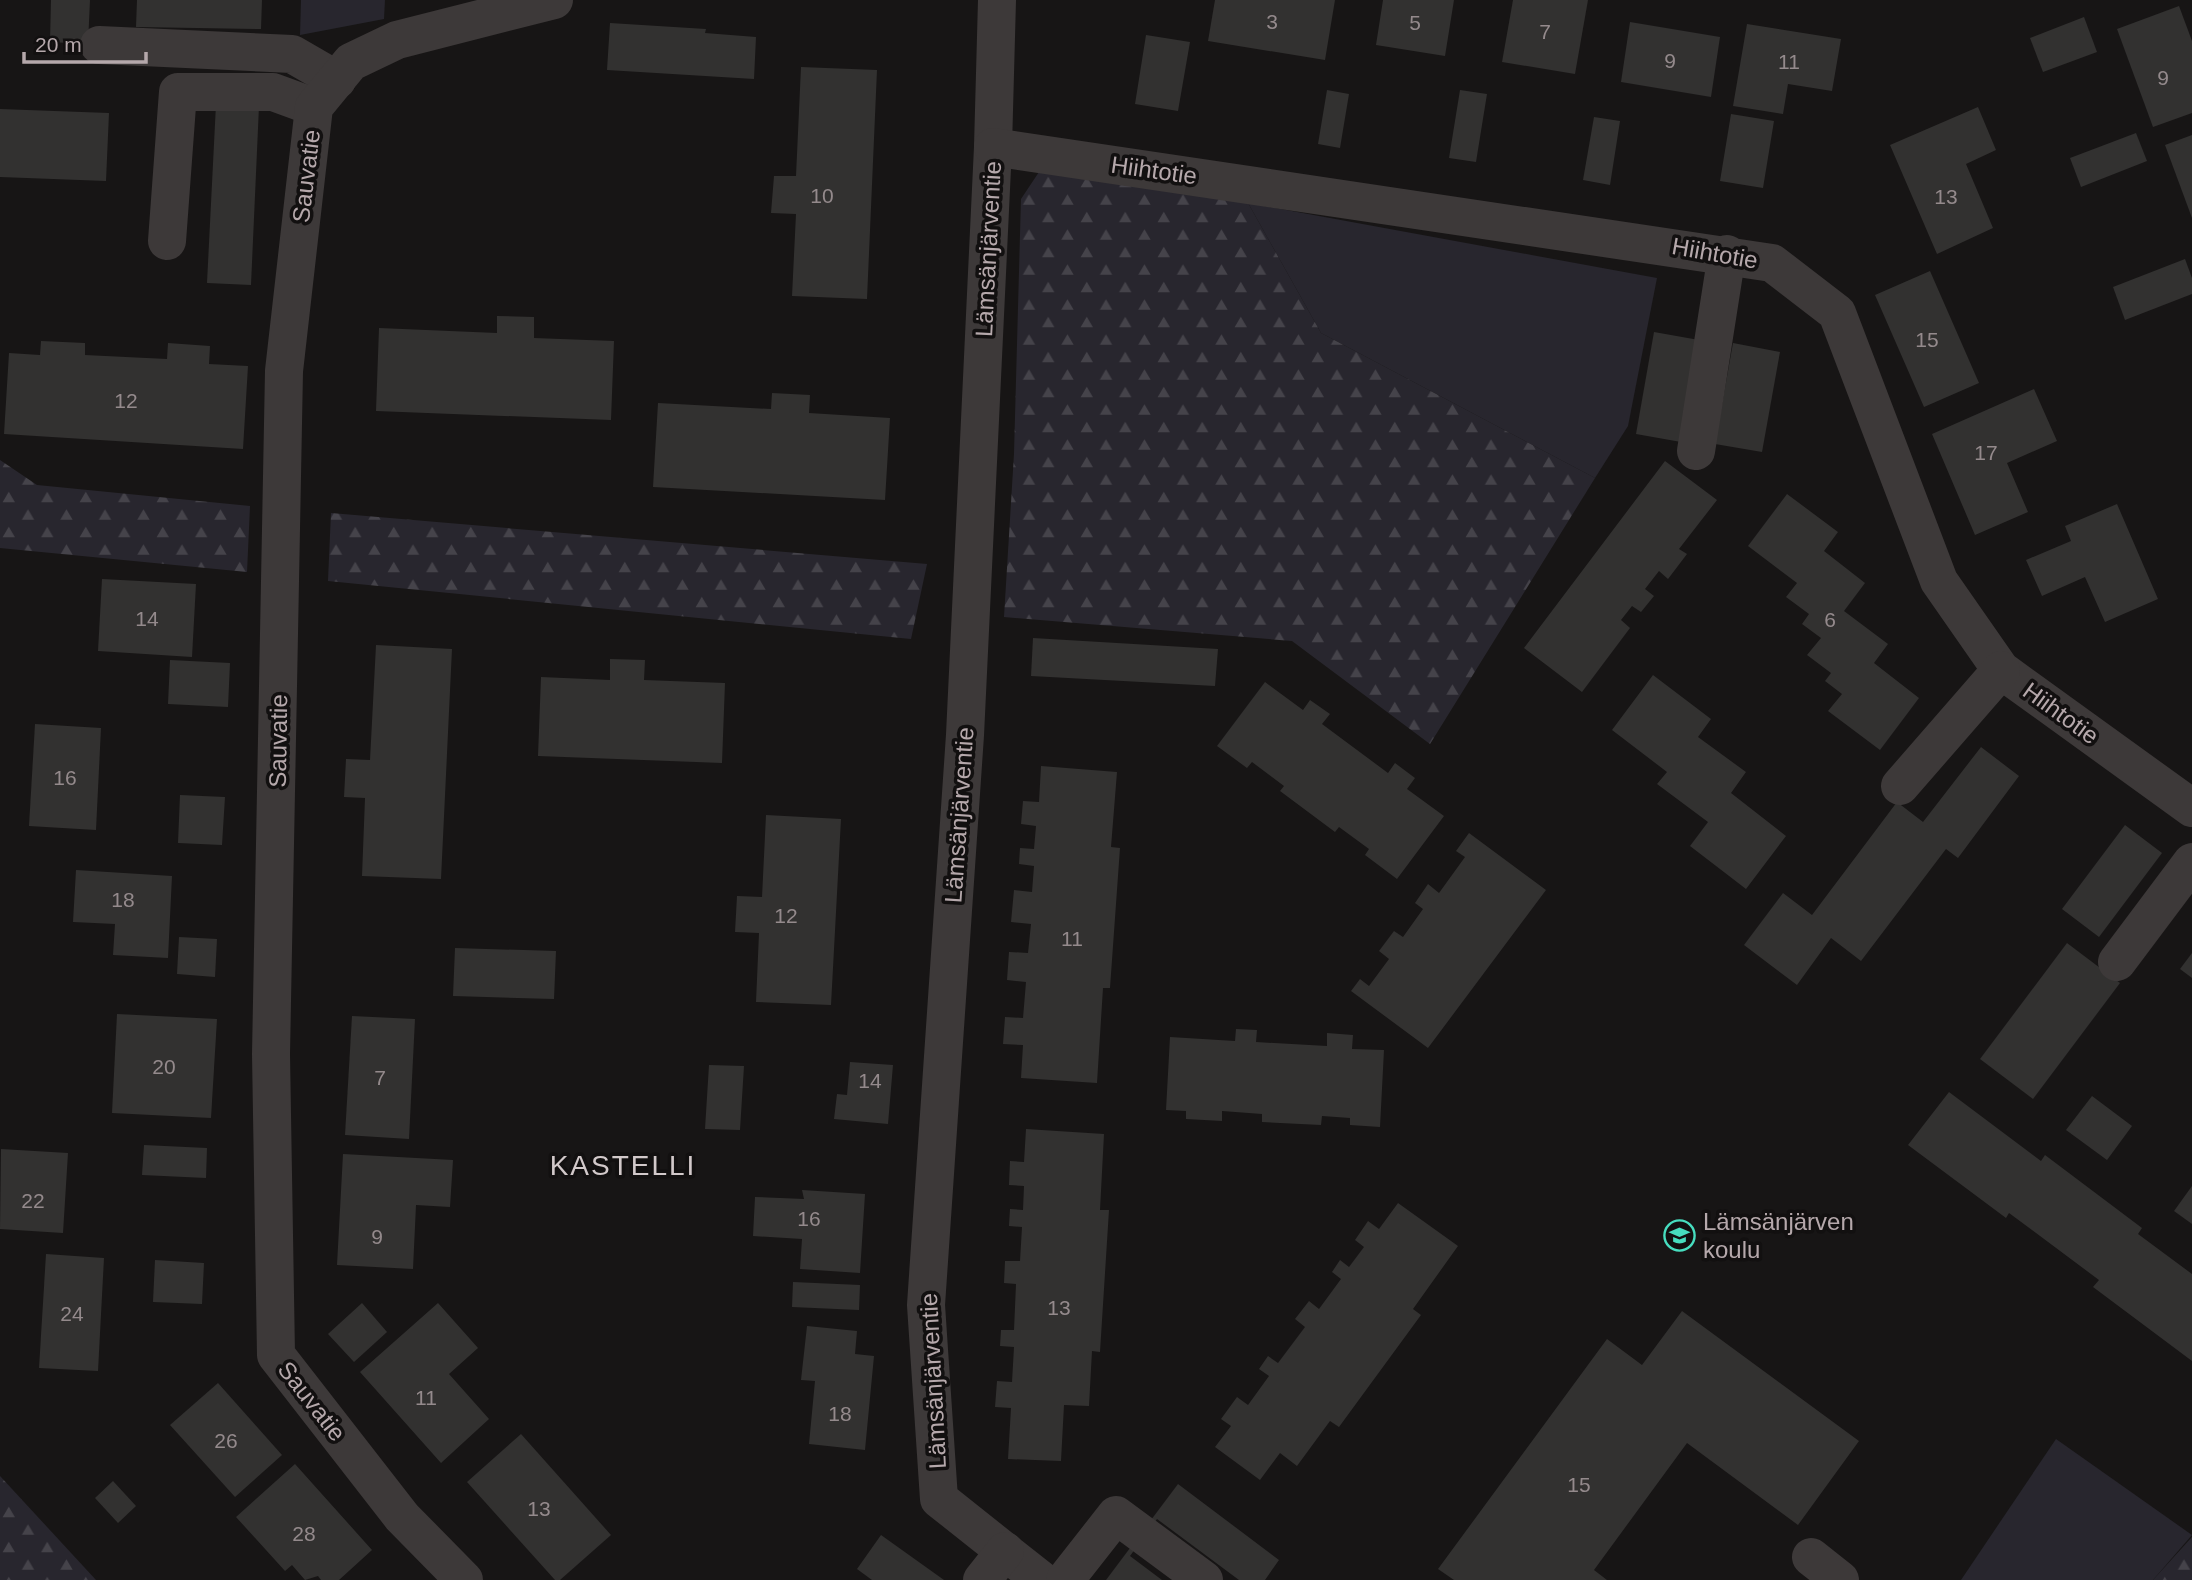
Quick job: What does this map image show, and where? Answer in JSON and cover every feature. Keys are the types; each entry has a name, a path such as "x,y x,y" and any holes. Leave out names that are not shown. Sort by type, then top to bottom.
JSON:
{"street":[{"path":"325,94 351,62 397,40 554,0"},
{"name":"Lämsänjärventie","path":"997,0 993,147 965,736 926,1305 939,1499 993,1565 1041,1580"},
{"path":"99,45 292,54 325,94"},
{"path":"167,241 178,92 325,94"},
{"name":"Sauvatie","path":"325,94 284,371 271,1054 276,1355 402,1517 464,1580"},
{"name":"Hiihtotie","path":"993,147 1727,254 1772,263 1837,313 1940,581 2001,670 2192,808"},
{"path":"1696,452 1727,254"},
{"path":"1900,786 2001,670"},
{"path":"2117,962 2192,862"},
{"path":"1065,1580 1116,1515 1204,1580"}],"green space":[{"path":"301,0 385,0 384,19 300,35"},
{"path":"1043,166 1248,203 1321,333 1595,478 1430,744 1292,641 1004,617 1014,454 1021,199"},
{"path":"1248,203 1657,278 1628,426 1595,478 1321,333"},
{"path":"0,460 37,485 250,506 247,572 0,548"},
{"path":"331,513 927,564 911,639 328,581"},
{"path":"2056,1439 2192,1535 2153,1580 1961,1580"},
{"path":"0,1476 96,1580 0,1580"},
{"path":"2192,1537 2192,1580 2153,1580"}],"building":[{"path":"51,0 90,0 88,44 50,42"},
{"path":"137,0 262,0 261,29 136,27"},
{"path":"1215,0 1335,0 1325,60 1208,41"},
{"path":"1383,0 1454,0 1445,56 1376,45"},
{"path":"1513,0 1588,0 1575,74 1502,62"},
{"path":"2179,6 2192,41 2192,113 2153,127 2117,29"},
{"path":"2084,17 2097,52 2043,72 2030,38"},
{"path":"1630,22 1720,37 1711,97 1621,82"},
{"path":"610,23 706,29 705,33 756,37 754,79 607,70"},
{"path":"1747,24 1841,39 1832,91 1788,84 1783,114 1733,106"},
{"path":"1146,35 1190,42 1178,111 1135,104"},
{"path":"801,67 877,70 867,299 792,296 796,214 771,213 774,176 796,176"},
{"path":"1327,90 1349,94 1340,148 1318,144"},
{"path":"1460,90 1487,94 1476,162 1449,158"},
{"path":"216,104 259,106 251,285 207,283"},
{"path":"1978,107 1996,150 1966,164 1993,228 1937,254 1890,145"},
{"path":"0,109 109,113 106,181 0,177"},
{"path":"1731,114 1774,121 1763,188 1720,181"},
{"path":"1594,117 1620,121 1610,185 1583,180"},
{"path":"2136,133 2147,161 2081,187 2070,158"},
{"path":"2192,135 2192,218 2165,145"},
{"path":"2185,259 2192,278 2192,294 2125,320 2113,287"},
{"path":"1930,271 1979,383 1924,407 1875,295"},
{"path":"497,316 534,317 534,338 614,341 611,420 376,411 379,328 497,333"},
{"path":"1654,332 1699,340 1681,442 1636,434"},
{"path":"41,341 85,343 85,355 167,359 168,343 210,346 209,364 248,366 243,449 4,434 9,353 40,355"},
{"path":"1733,343 1780,352 1762,452 1715,444"},
{"path":"2034,389 2057,441 2007,463 2028,512 1975,535 1932,434"},
{"path":"772,393 810,395 809,413 890,418 885,500 653,487 658,403 771,409"},
{"path":"1665,461 1717,500 1679,549 1687,554 1668,579 1659,571 1645,589 1654,596 1641,612 1632,606 1621,620 1630,628 1582,692 1524,648"},
{"path":"1787,494 1838,532 1824,551 1865,583 1844,611 1888,644 1874,663 1919,698 1880,750 1828,711 1842,694 1825,681 1831,673 1807,655 1821,638 1802,624 1809,614 1786,597 1797,583 1748,546"},
{"path":"2117,504 2158,599 2105,622 2085,577 2042,596 2026,560 2071,541 2065,526"},
{"path":"102,579 196,584 192,657 98,651"},
{"path":"1033,638 1218,649 1215,686 1031,676"},
{"path":"376,645 452,649 441,879 362,876 365,798 344,797 346,759 370,760"},
{"path":"610,659 645,660 644,680 725,683 722,763 538,756 541,677 610,680"},
{"path":"170,660 230,663 228,707 168,704"},
{"path":"1653,675 1711,719 1698,737 1746,772 1731,793 1786,836 1746,889 1690,846 1708,822 1657,784 1667,772 1612,730"},
{"path":"1265,682 1303,710 1310,700 1330,714 1322,724 1388,773 1395,763 1415,778 1407,789 1444,816 1397,879 1365,855 1369,849 1339,827 1335,832 1280,791 1284,786 1252,762 1247,768 1217,746"},
{"path":"35,724 101,728 96,830 29,826"},
{"path":"1981,747 2019,776 1958,858 1946,849 1861,961 1831,938 1797,985 1744,945 1783,893 1812,915 1897,802 1923,822"},
{"path":"1041,766 1117,772 1111,847 1120,848 1110,988 1103,988 1097,1083 1021,1078 1023,1045 1003,1044 1005,1017 1023,1018 1026,982 1007,980 1009,952 1028,953 1031,924 1011,922 1014,890 1032,892 1034,866 1019,864 1020,848 1034,849 1036,826 1021,824 1023,801 1039,802"},
{"path":"180,795 225,797 222,845 178,843"},
{"path":"766,815 841,819 831,1005 756,1002 759,933 735,932 737,896 762,897"},
{"path":"2125,825 2162,853 2099,937 2062,909"},
{"path":"1469,833 1546,890 1428,1048 1351,991 1360,979 1369,986 1389,959 1379,951 1394,931 1403,937 1423,909 1415,903 1428,884 1439,893 1465,857 1456,851"},
{"path":"76,870 172,876 168,958 113,955 115,924 73,922"},
{"path":"179,937 217,939 215,977 177,974"},
{"path":"2067,943 2120,983 2033,1099 1980,1059"},
{"path":"455,948 556,951 554,999 453,996"},
{"path":"2192,953 2192,978 2180,969"},
{"path":"117,1014 217,1019 211,1118 112,1113"},
{"path":"352,1016 415,1019 409,1139 345,1135"},
{"path":"1236,1029 1257,1030 1256,1042 1327,1046 1327,1033 1353,1035 1352,1049 1384,1050 1380,1127 1350,1125 1350,1118 1322,1116 1321,1125 1262,1122 1262,1114 1222,1111 1222,1121 1186,1119 1186,1111 1166,1110 1170,1037 1235,1041"},
{"path":"850,1062 893,1065 888,1124 834,1119 837,1094 847,1095"},
{"path":"709,1065 744,1066 740,1130 705,1129"},
{"path":"1949,1092 2041,1161 2045,1155 2142,1228 2138,1234 2192,1274 2192,1361 2093,1287 2099,1280 2009,1213 2006,1218 1908,1145"},
{"path":"2092,1096 2132,1126 2107,1160 2066,1130"},
{"path":"1026,1129 1104,1134 1100,1210 1109,1210 1100,1352 1092,1351 1089,1406 1064,1405 1061,1461 1008,1459 1011,1408 995,1407 997,1381 1012,1382 1014,1347 1000,1346 1001,1330 1014,1330 1016,1284 1004,1283 1005,1261 1020,1261 1022,1227 1009,1226 1010,1209 1023,1210 1024,1186 1009,1185 1010,1161 1024,1162"},
{"path":"144,1145 207,1148 206,1178 142,1175"},
{"path":"1,1149 68,1153 63,1233 0,1229"},
{"path":"343,1154 453,1160 450,1207 416,1205 413,1269 337,1265"},
{"path":"2192,1186 2192,1224 2174,1211"},
{"path":"802,1190 865,1194 860,1273 800,1269 802,1239 753,1236 755,1197 804,1199"},
{"path":"1398,1203 1458,1246 1413,1309 1421,1315 1339,1427 1330,1421 1297,1466 1280,1453 1260,1480 1215,1447 1231,1426 1221,1419 1237,1397 1248,1405 1269,1376 1259,1369 1268,1356 1278,1363 1305,1327 1295,1319 1309,1301 1319,1309 1341,1279 1332,1272 1340,1260 1349,1267 1364,1247 1355,1240 1368,1221 1379,1229"},
{"path":"46,1254 104,1258 98,1371 39,1368"},
{"path":"155,1260 204,1263 202,1304 153,1302"},
{"path":"793,1282 860,1285 859,1310 792,1307"},
{"path":"362,1303 387,1332 354,1362 328,1334"},
{"path":"438,1303 478,1348 449,1374 489,1419 441,1463 360,1372"},
{"name":"Lämsänjärven koulu","path":"1682,1311 1859,1441 1798,1525 1687,1443 1594,1570 1607,1580 1454,1580 1438,1569 1607,1339 1642,1365"},
{"path":"807,1326 857,1331 855,1354 874,1356 865,1450 809,1444 815,1381 801,1380"},
{"path":"218,1383 282,1455 235,1497 170,1425"},
{"path":"521,1434 611,1535 560,1580 555,1580 467,1482"},
{"path":"295,1464 372,1550 339,1580 321,1580 318,1576 305,1580 292,1565 285,1571 236,1517"},
{"path":"113,1481 136,1506 118,1523 95,1498"},
{"path":"1178,1484 1279,1560 1265,1580 1239,1580 1157,1519 1130,1556 1162,1580 1106,1580"},
{"path":"881,1535 944,1580 872,1580 857,1569"}],"place":[{"name":"Lämsänjärven koulu","path":"1680,1235"}],"district":[{"name":"KASTELLI","path":"623,1165"}]}
